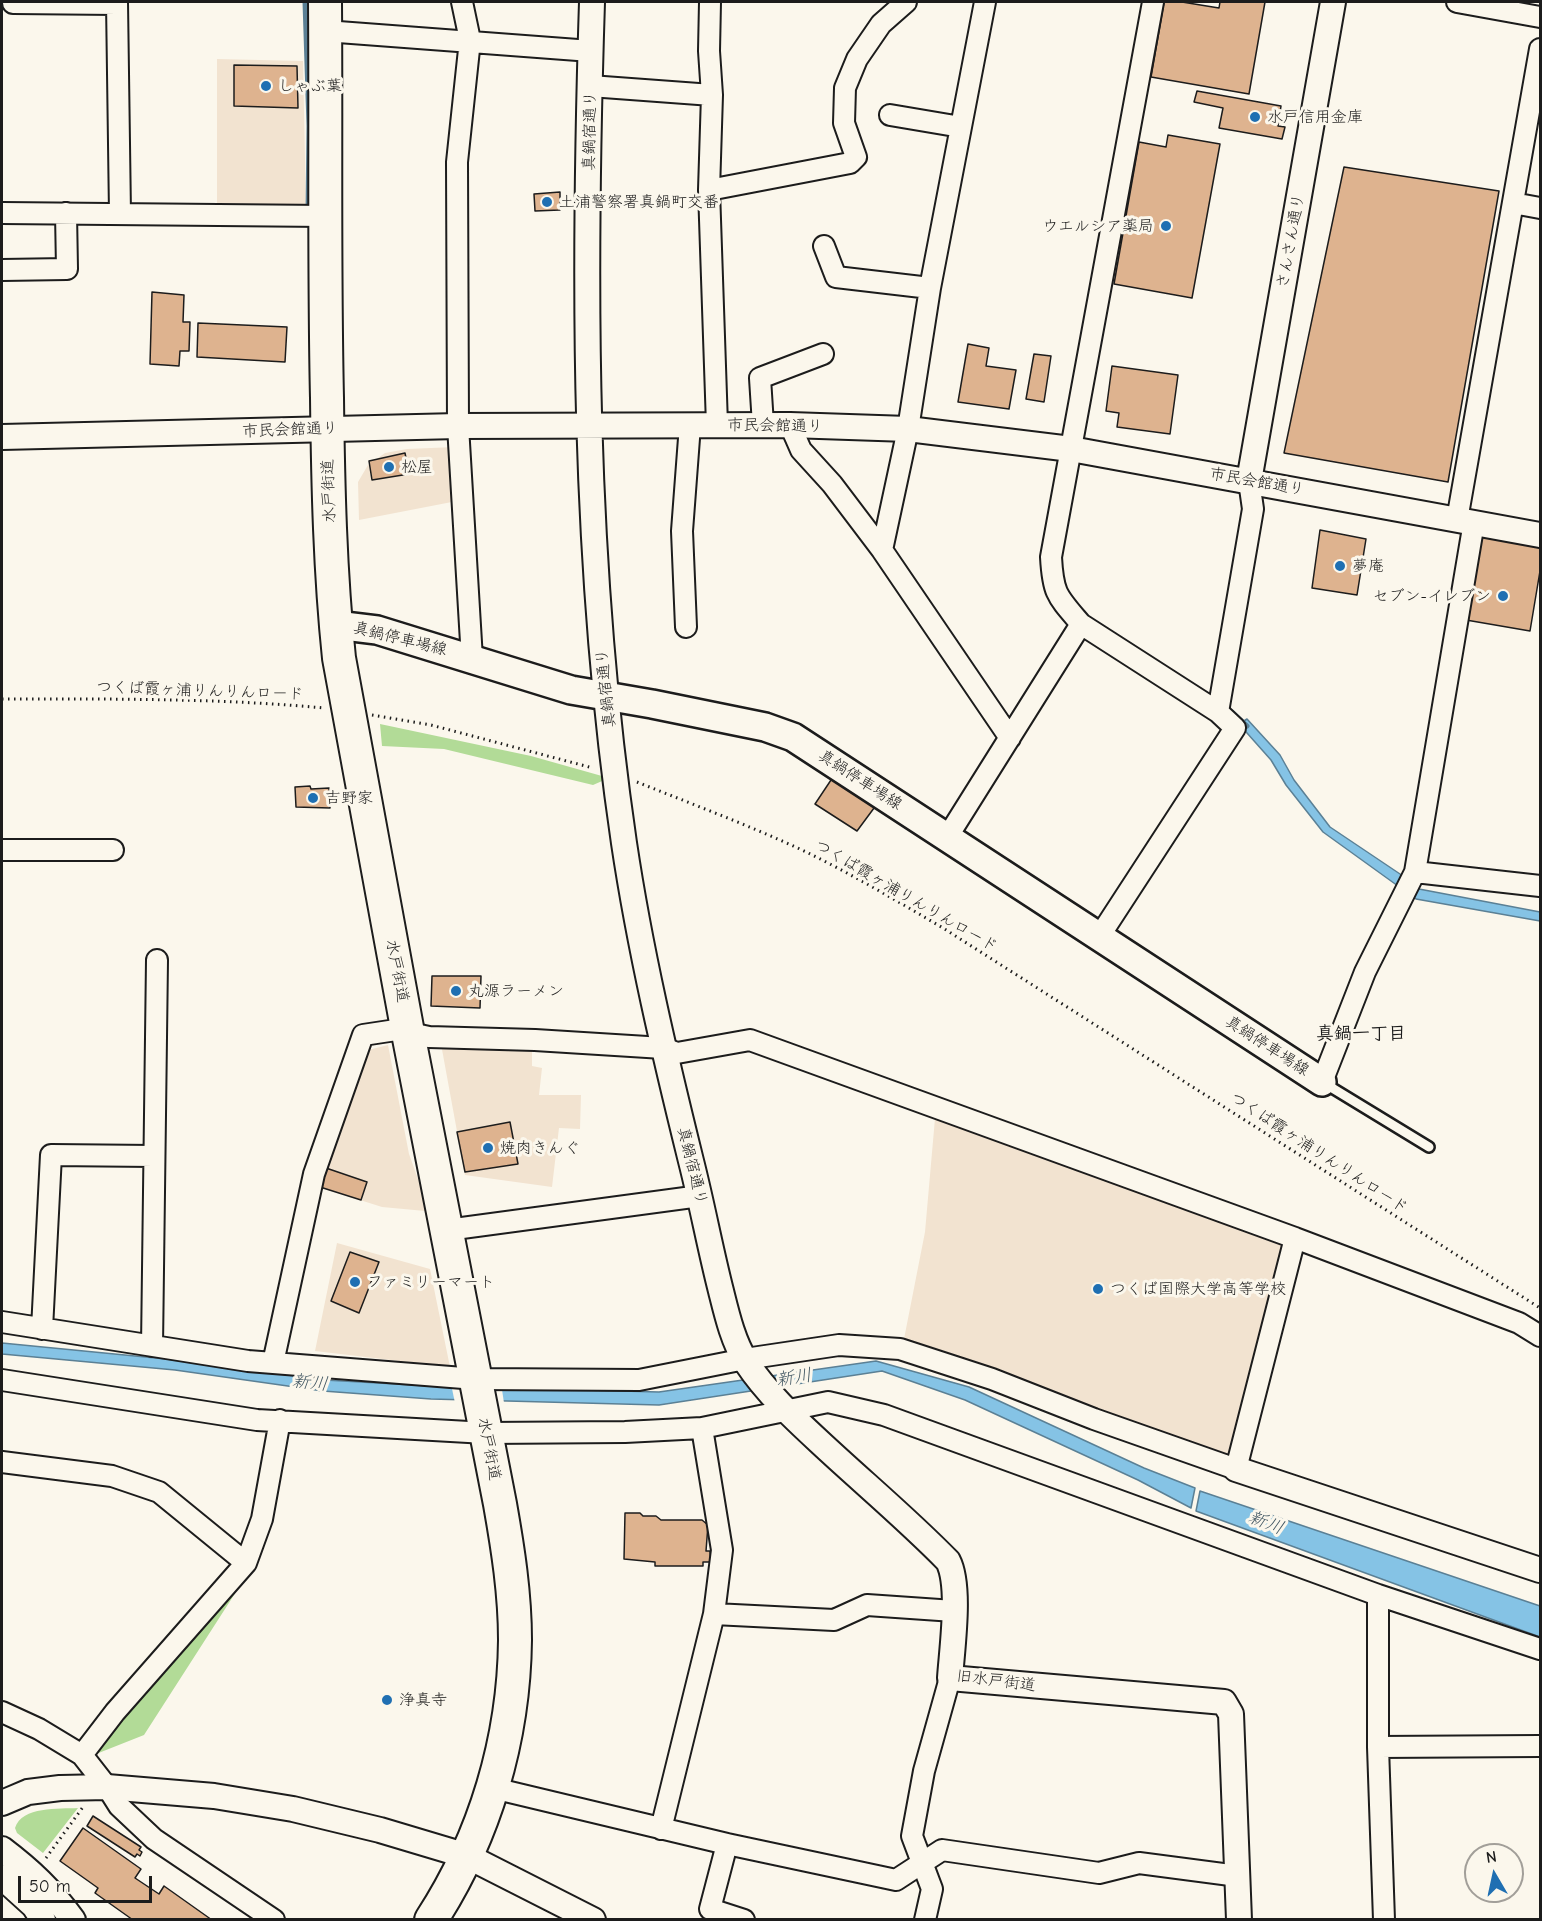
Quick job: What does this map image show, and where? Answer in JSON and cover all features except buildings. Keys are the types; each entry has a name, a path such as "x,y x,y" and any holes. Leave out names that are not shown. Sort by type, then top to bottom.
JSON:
{"highway":[{"name":"水戸街道","path":"325,16 327,428 329,516 336,625 348,710 408,1033 508,1549 514,1602 514,1673 508,1720 493,1788 467,1856 431,1920"}],"main road":[{"name":"真鍋停車場線","path":"336,625 377,630 571,690 765,727 793,737 1322,1082"}],"street":[{"path":"13,2 117,3 120,214"},
{"path":"462,2 470,40 457,162 458,426 472,658"},
{"name":"真鍋宿通り","path":"592,2 587,283 590,426 596,572 615,775 641,943 663,1048 724,1306 734,1337 750,1366"},
{"path":"710,2 709,51 712,96 709,190 717,425"},
{"path":"709,190 850,163 856,157 844,123 845,88 857,59 881,24 906,2"},
{"path":"882,550 908,429 930,288 985,2"},
{"path":"1098,937 1235,728 1218,712 1081,624 1057,597 1052,578 1051,557 1153,2"},
{"name":"さんさん通り","path":"1249,481 1333,2"},
{"path":"1457,2 1540,17"},
{"path":"325,16 470,40 591,51"},
{"path":"1322,1082 1365,972 1415,872 1514,203 1540,49"},
{"path":"590,86 712,96"},
{"path":"890,115 961,127"},
{"path":"1514,203 1540,208"},
{"path":"2,213 326,216"},
{"path":"2,270 67,269 66,213"},
{"path":"824,246 836,277 930,288"},
{"path":"763,426 760,378 823,354"},
{"path":"687,627 682,531 690,425"},
{"path":"790,425 801,450 832,484 882,550 1010,738"},
{"name":"市民会館通り","path":"2,437 458,426 790,425 908,429 1071,449 1540,535"},
{"path":"1218,712 1253,509 1249,481"},
{"path":"948,836 1081,624"},
{"path":"2,850 113,850"},
{"path":"1415,872 1540,886"},
{"path":"152,1346 156,960"},
{"path":"273,1363 314,1174 363,1035 396,1029 429,1037 535,1040 663,1048 677,1053 750,1040 1295,1238 1519,1323 1540,1336"},
{"path":"42,1329 51,1155 154,1156"},
{"path":"447,1230 699,1196"},
{"path":"1236,1469 1295,1238"},
{"path":"2,1322 273,1363 476,1381 639,1380 750,1366 839,1345 900,1348 992,1379 1094,1419 1236,1469 1540,1570"},
{"name":"旧水戸街道","path":"750,1366 780,1405 948,1561 953,1575 954,1611 950,1678 1224,1702 1231,1714 1239,1920"},
{"path":"2,1380 257,1420 625,1432 702,1428 780,1405 828,1402 884,1415 1378,1595 1540,1648"},
{"path":"82,1755 115,1712 246,1563 262,1520 280,1420"},
{"path":"661,1829 714,1614 722,1551 702,1428"},
{"path":"2,1462 112,1476 159,1492 246,1563"},
{"path":"1378,1595 1378,1747 1384,1920"},
{"path":"714,1614 834,1620 867,1605 954,1611"},
{"path":"925,1920 932,1889 912,1836 924,1771 950,1678"},
{"path":"2,1712 39,1729 82,1755 119,1806 154,1839 274,1920"},
{"path":"1378,1747 1540,1746"},
{"path":"2,1803 28,1792 60,1788 107,1787 214,1796 293,1809 380,1830 467,1856 593,1920"},
{"path":"493,1788 661,1829 896,1880 942,1851 1099,1873 1139,1863 1238,1876"},
{"path":"727,1844 710,1909 744,1920"},
{"path":"2,1849 29,1869 52,1891 73,1920"},
{"path":"2,1877 34,1906 43,1920"}],"lane":[{"path":"1322,1082 1429,1147"}],"path":[{"name":"つくば霞ヶ浦りんりんロード","path":"2,699 250,701 348,710 431,725 533,750 615,775 708,810 804,851 943,928 1540,1308"},
{"path":"45,1859 86,1803"}],"shaded area":[{"path":"217,59 303,61 306,210 217,209"},
{"path":"455,447 457,501 359,520 358,482 368,465 385,453 407,449"},
{"path":"441,1044 532,1048 532,1066 542,1068 539,1095 581,1095 580,1129 559,1128 552,1187 465,1175"},
{"path":"388,1045 409,1154 422,1190 425,1211 382,1207 319,1187 364,1051"},
{"name":"つくば国際大学高等学校","path":"936,1107 1295,1238 1238,1465 904,1339 925,1232"},
{"path":"337,1243 430,1269 450,1367 315,1351"}],"green space":[{"path":"380,724 531,756 609,778 593,785 444,749 382,746"},
{"path":"252,1567 144,1735 91,1756 120,1718"},
{"path":"78,1808 43,1853 17,1833 15,1828 19,1821 33,1812"}],"water":[{"path":"1247,719 1280,755 1294,780 1330,827 1419,889 1540,912 1540,921 1416,899 1323,832 1286,785 1271,760 1239,724"},
{"name":"新川","path":"2,1343 176,1360 325,1380 431,1386 659,1392 876,1361 969,1387 1144,1468 1195,1488 1191,1508 1138,1480 965,1400 882,1371 659,1405 431,1399 323,1391 175,1370 2,1354"},
{"path":"1200,1491 1540,1606 1540,1637 1196,1511"}],"pier":[{"path":"501,1383 504,1403 455,1403 451,1384"}],"waterway":[{"path":"305,2 309,126 308,213"},
{"path":"1232,712 1247,726"}],"place":[{"name":"しゃぶ葉","path":"266,86"},
{"name":"水戸信用金庫","path":"1255,117"},
{"name":"土浦警察署真鍋町交番","path":"547,202"},
{"name":"ウエルシア薬局","path":"1166,226"},
{"name":"松屋","path":"389,467"},
{"name":"夢庵","path":"1340,566"},
{"name":"セブン-イレブン","path":"1503,596"},
{"name":"吉野家","path":"313,798"},
{"name":"丸源ラーメン","path":"456,991"},
{"name":"焼肉きんぐ","path":"488,1148"},
{"name":"ファミリーマート","path":"355,1282"},
{"name":"つくば国際大学高等学校","path":"1098,1289"},
{"name":"浄真寺","path":"387,1700"}],"district":[{"name":"真鍋一丁目","path":"1361,1034"}]}
